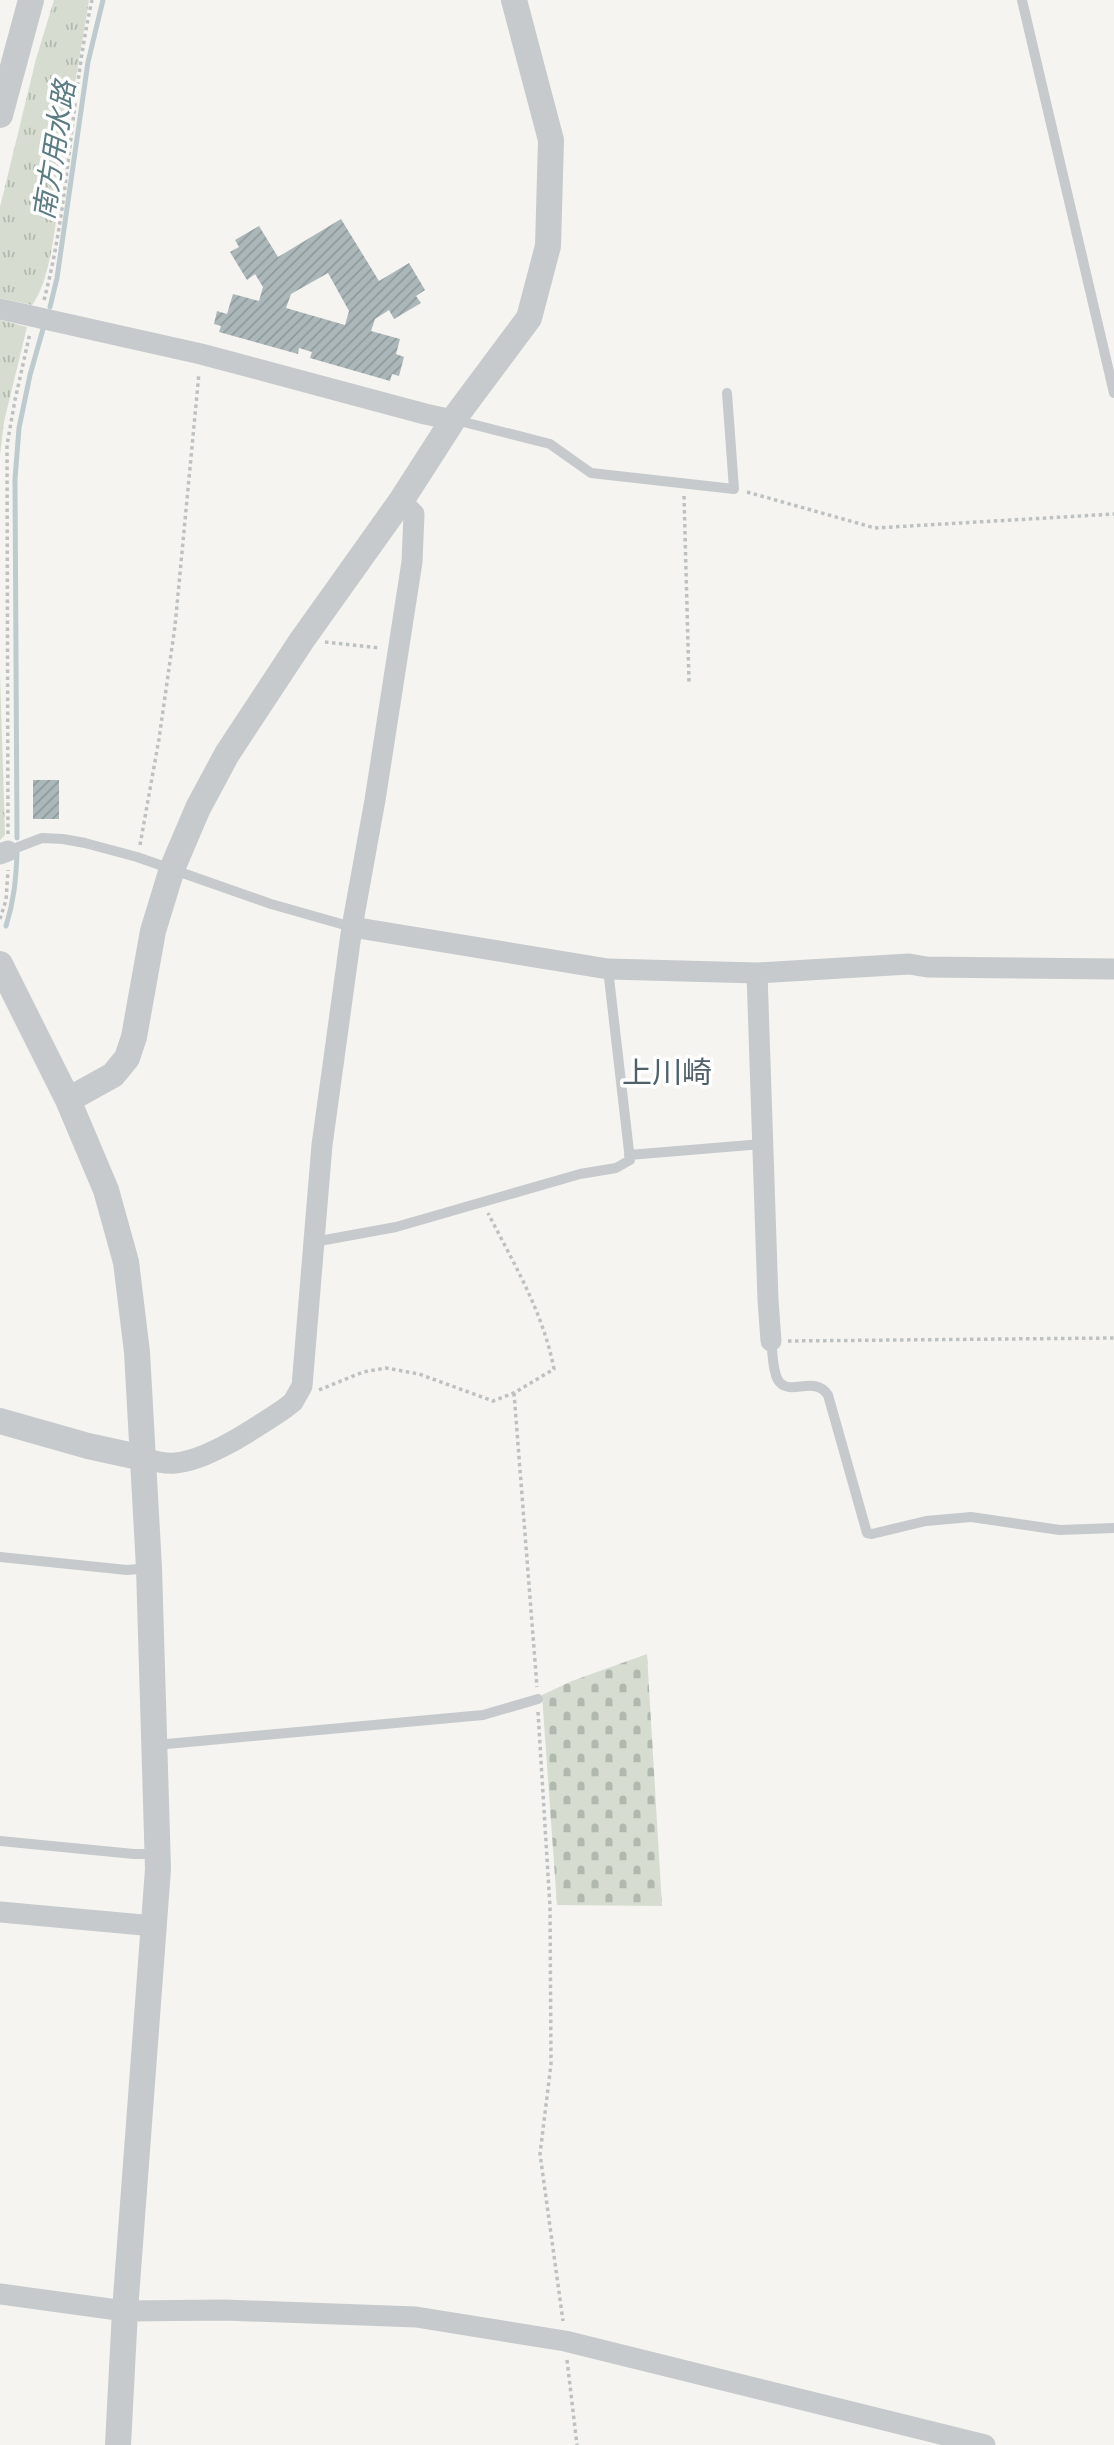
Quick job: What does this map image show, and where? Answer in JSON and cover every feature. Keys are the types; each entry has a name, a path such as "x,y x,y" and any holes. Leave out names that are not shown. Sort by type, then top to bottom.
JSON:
{"street":[{"path":"1,109 31,0"},
{"path":"68,1100 113,1075 127,1058 134,1037 153,931 172,869 198,808 222,764 302,640 401,501 453,420 529,317 548,246 551,141 514,0"},
{"path":"0,309 201,354 453,420"},
{"path":"0,1421 88,1446 158,1462 178,1463 207,1454 278,1413 293,1402 300,1392 304,1379 322,1145 352,927 412,562 414,514 401,501"},
{"path":"352,927 608,970 757,973 909,964 927,967 1114,969"},
{"path":"0,964 68,1100 106,1190 126,1262 137,1352 149,1568 158,1854 118,2445"},
{"path":"757,973 771,1340"},
{"path":"1,1912 154,1926"},
{"path":"0,2294 125,2311 225,2310 416,2317 565,2341 985,2445"}],"lane":[{"path":"1022,0 1114,393"},
{"path":"453,420 471,422 550,444 591,473 734,489 727,393"},
{"path":"4,853 31,841 51,838 85,843 137,857 271,904 352,927"},
{"path":"314,1242 396,1227 580,1174 626,1164 630,1160 608,970"},
{"path":"629,1154 762,1144"},
{"path":"771,1340 776,1376 780,1383 787,1387 818,1385 824,1388 828,1395 867,1533 926,1521 971,1517 1060,1531 1114,1528"},
{"path":"0,1557 127,1570 149,1568"},
{"path":"156,1745 482,1715 538,1699"},
{"path":"0,1841 158,1854"}],"path":[{"path":"0,919 8,883 4,853 7,444 32,329 44,300 57,246 83,40 92,0"},
{"path":"137,857 159,739 175,626 201,354"},
{"path":"684,483 689,682"},
{"path":"734,489 875,528 1114,514"},
{"path":"302,640 398,650"},
{"path":"300,1392 314,1392 363,1372 386,1368 419,1374 492,1401 514,1393 554,1369 549,1341 534,1300 482,1203"},
{"path":"771,1340 1114,1338"},
{"path":"514,1393 538,1699 550,1907 551,2064 540,2154 577,2445"}],"green space":[{"path":"54,0 89,0 51,254 40,291 32,305 0,298 0,207 36,59"},
{"path":"0,320 27,327 4,422 0,455"},
{"path":"0,673 5,835 0,840"},
{"path":"647,1654 662,1906 557,1905 542,1695 572,1681"}],"building":[{"path":"341,219 379,281 409,263 425,290 416,296 421,303 394,319 389,310 375,319 371,331 400,339 396,354 404,357 399,376 392,374 390,381 310,358 312,352 299,348 298,354 219,332 221,326 214,324 217,311 227,314 233,294 259,301 263,287 255,274 247,280 230,252 239,247 235,240 259,226 278,257","holes":["328,273 349,311 345,325 286,308 291,294"]},
{"path":"33,780 59,780 59,819 33,819"}],"waterway":[{"name":"南方用水路","path":"50,307 57,278 88,62 103,0"},
{"name":"南方用水路","path":"17,838 15,479 19,428 43,329"},
{"name":"南方用水路","path":"6,926 14,890 17,853"}],"district":[{"name":"上川崎","path":"667,1071"}]}
